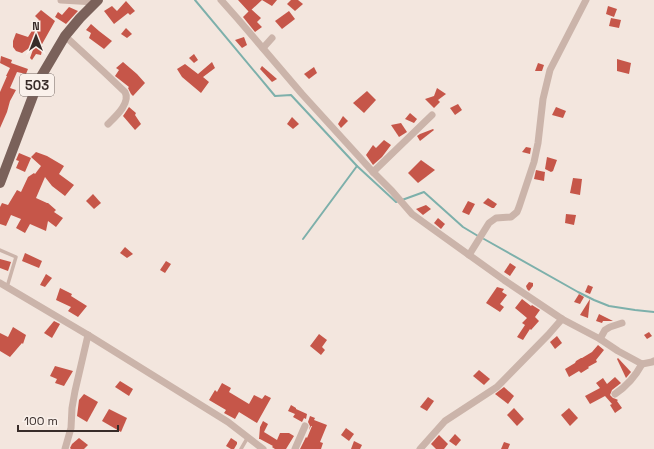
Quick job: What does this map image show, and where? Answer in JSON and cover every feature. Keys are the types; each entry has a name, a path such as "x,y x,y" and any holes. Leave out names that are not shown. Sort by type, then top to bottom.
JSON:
{"main road":[{"name":"503","path":"0,183 39,80 65,36 96,1"}],"street":[{"path":"61,0 96,1"},
{"path":"221,0 302,94 412,214 562,319 642,364 654,362"},
{"path":"469,255 489,223 496,218 511,217 519,207 534,162 538,143 543,99 550,70 586,0"},
{"path":"65,36 125,92 127,96 127,100 121,110 108,124"},
{"path":"263,48 272,38"},
{"path":"374,172 432,115"},
{"path":"0,283 88,335 228,422 263,449"},
{"path":"420,449 445,421 497,387 562,319"},
{"path":"600,339 605,330 622,323"},
{"path":"65,449 71,428 75,391 88,335"},
{"path":"615,394 632,379 642,364"},
{"path":"295,449 305,426"}],"lane":[{"path":"0,250 16,257 7,287"},
{"path":"241,449 248,437"}],"building":[{"path":"238,0 262,0 249,12"},
{"path":"262,0 277,0 272,6"},
{"path":"291,0 298,0 303,4 295,11 287,4"},
{"path":"126,1 135,11 130,15 128,13 114,24 104,11 112,6 117,11"},
{"path":"608,6 617,9 614,17 606,14"},
{"path":"69,7 78,11 66,24 55,17 58,12 62,15"},
{"path":"251,9 261,18 257,22 262,27 255,32 243,17"},
{"path":"41,10 55,21 41,46 43,46 41,55 36,54 32,60 30,58 35,44 22,53 16,51 13,47 13,41 16,33 28,37 39,20 35,16"},
{"path":"289,11 295,19 282,29 275,21"},
{"path":"611,18 621,20 619,28 609,26"},
{"path":"91,24 112,41 104,49 89,38 91,33 86,30"},
{"path":"126,28 132,34 127,38 121,34"},
{"path":"244,37 247,45 242,48 235,40"},
{"path":"194,54 198,60 194,63 189,58"},
{"path":"1,56 12,60 11,63 28,69 26,74 17,72 10,88 16,90 10,101 0,128 0,92 10,68 0,63"},
{"path":"617,59 631,63 629,74 617,71"},
{"path":"123,62 145,83 133,96 128,88 129,87 115,76 119,70 116,68"},
{"path":"212,62 215,68 203,77 209,82 201,93 182,77 177,69 185,64 198,74"},
{"path":"538,63 544,65 542,71 535,71"},
{"path":"262,66 277,79 272,82 260,69"},
{"path":"314,67 317,73 309,79 304,74"},
{"path":"437,88 446,94 438,100 440,102 434,108 425,99 434,96"},
{"path":"367,91 376,100 364,113 353,103"},
{"path":"458,104 462,110 455,115 450,108"},
{"path":"129,107 136,113 135,115 141,124 135,130 123,116"},
{"path":"556,107 566,111 563,118 552,115"},
{"path":"410,113 417,119 414,123 405,119"},
{"path":"343,116 348,121 341,128 338,124"},
{"path":"292,117 299,124 293,129 287,124"},
{"path":"401,123 407,132 399,137 391,125"},
{"path":"433,129 434,130 420,141 417,136"},
{"path":"384,140 391,145 382,157 373,165 366,155 373,145 376,148"},
{"path":"526,147 531,148 530,154 522,152"},
{"path":"36,152 47,156 64,166 59,174 74,185 65,196 52,186 45,177 36,198 48,203 56,210 54,212 63,218 56,227 48,221 46,231 30,224 25,233 16,228 21,219 11,215 6,226 0,224 0,207 2,203 8,205 17,190 21,192 28,177 34,173 35,174 41,166 31,157"},
{"path":"19,153 31,158 25,172 16,168 19,161 16,160"},
{"path":"547,157 557,160 553,171 551,172 545,169"},
{"path":"421,160 435,170 418,183 408,173"},
{"path":"536,170 545,172 544,181 534,179"},
{"path":"573,178 582,179 580,195 570,193"},
{"path":"93,194 101,203 94,209 86,201"},
{"path":"488,198 497,204 494,208 483,203"},
{"path":"468,201 475,204 469,215 462,212"},
{"path":"426,205 431,209 423,215 416,209"},
{"path":"566,214 576,215 574,225 565,223"},
{"path":"438,218 445,224 441,229 434,223"},
{"path":"125,247 133,254 127,258 120,253"},
{"path":"25,253 42,261 39,268 22,261"},
{"path":"0,259 11,262 8,271 0,268"},
{"path":"166,261 171,264 165,273 160,270"},
{"path":"510,263 516,267 510,276 504,272"},
{"path":"46,274 52,278 45,287 40,285"},
{"path":"529,282 533,283 533,286 529,291 526,286"},
{"path":"588,285 593,287 590,294 585,292"},
{"path":"497,287 504,289 502,292 507,295 500,304 504,307 500,312 486,303"},
{"path":"60,288 72,294 71,296 87,306 78,317 68,311 71,307 56,300"},
{"path":"579,294 584,297 580,304 574,302"},
{"path":"522,299 531,306 532,305 540,310 535,317 539,321 531,330 530,329 523,340 517,337 525,325 522,323 527,318 515,308"},
{"path":"590,299 588,318 580,315"},
{"path":"599,314 613,321 603,321 602,323 596,321"},
{"path":"54,321 60,324 52,338 44,333"},
{"path":"13,327 26,335 23,344 22,343 10,357 0,351 0,333 8,337"},
{"path":"649,332 652,336 647,339 644,335"},
{"path":"319,334 327,340 322,347 325,350 321,355 310,346"},
{"path":"557,336 562,343 555,349 550,342"},
{"path":"598,345 604,350 596,360 597,362 581,373 579,371 569,377 565,369 592,352"},
{"path":"618,358 631,372 626,378 617,359"},
{"path":"55,366 73,371 64,386 55,383 57,379 50,376"},
{"path":"479,370 490,379 484,385 473,376"},
{"path":"615,377 621,383 612,390 610,395 618,400 617,401 622,408 615,413 610,405 612,404 605,396 590,404 585,396 600,388 596,383 603,378 607,384"},
{"path":"120,381 133,389 129,396 115,387"},
{"path":"222,383 231,388 229,392 249,404 254,395 262,399 265,395 271,398 257,423 239,412 235,419 224,413 226,410 209,400 215,390 217,392"},
{"path":"504,387 514,396 508,404 495,394"},
{"path":"84,394 98,402 87,422 77,416 79,400"},
{"path":"428,397 434,401 427,411 420,407"},
{"path":"291,405 307,414 306,419 304,418 302,422 293,417 295,414 288,411"},
{"path":"514,408 524,419 517,426 507,415"},
{"path":"569,408 578,418 570,426 561,415"},
{"path":"109,409 127,418 121,432 102,421"},
{"path":"310,416 315,418 314,420 327,425 320,442 323,443 321,449 300,449 312,426 309,430 310,426 308,422"},
{"path":"263,421 268,424 264,432 277,440 280,433 289,433 294,436 286,449 275,449 272,447 273,446 259,439 260,427"},
{"path":"346,428 354,434 349,441 341,435"},
{"path":"455,434 461,440 456,446 449,441"},
{"path":"439,435 448,444 444,449 436,449 431,444"},
{"path":"79,438 88,445 84,449 71,449 72,444"},
{"path":"231,438 237,442 234,449 226,446"},
{"path":"354,441 362,445 360,449 351,449"},
{"path":"504,442 510,444 508,449 501,449"}],"waterway":[{"path":"195,0 275,96 291,95 357,166 396,202 398,201"},
{"path":"303,239 357,166"},
{"path":"402,200 424,192 463,227 478,236"},
{"path":"484,239 594,300 609,306 654,312"}]}
